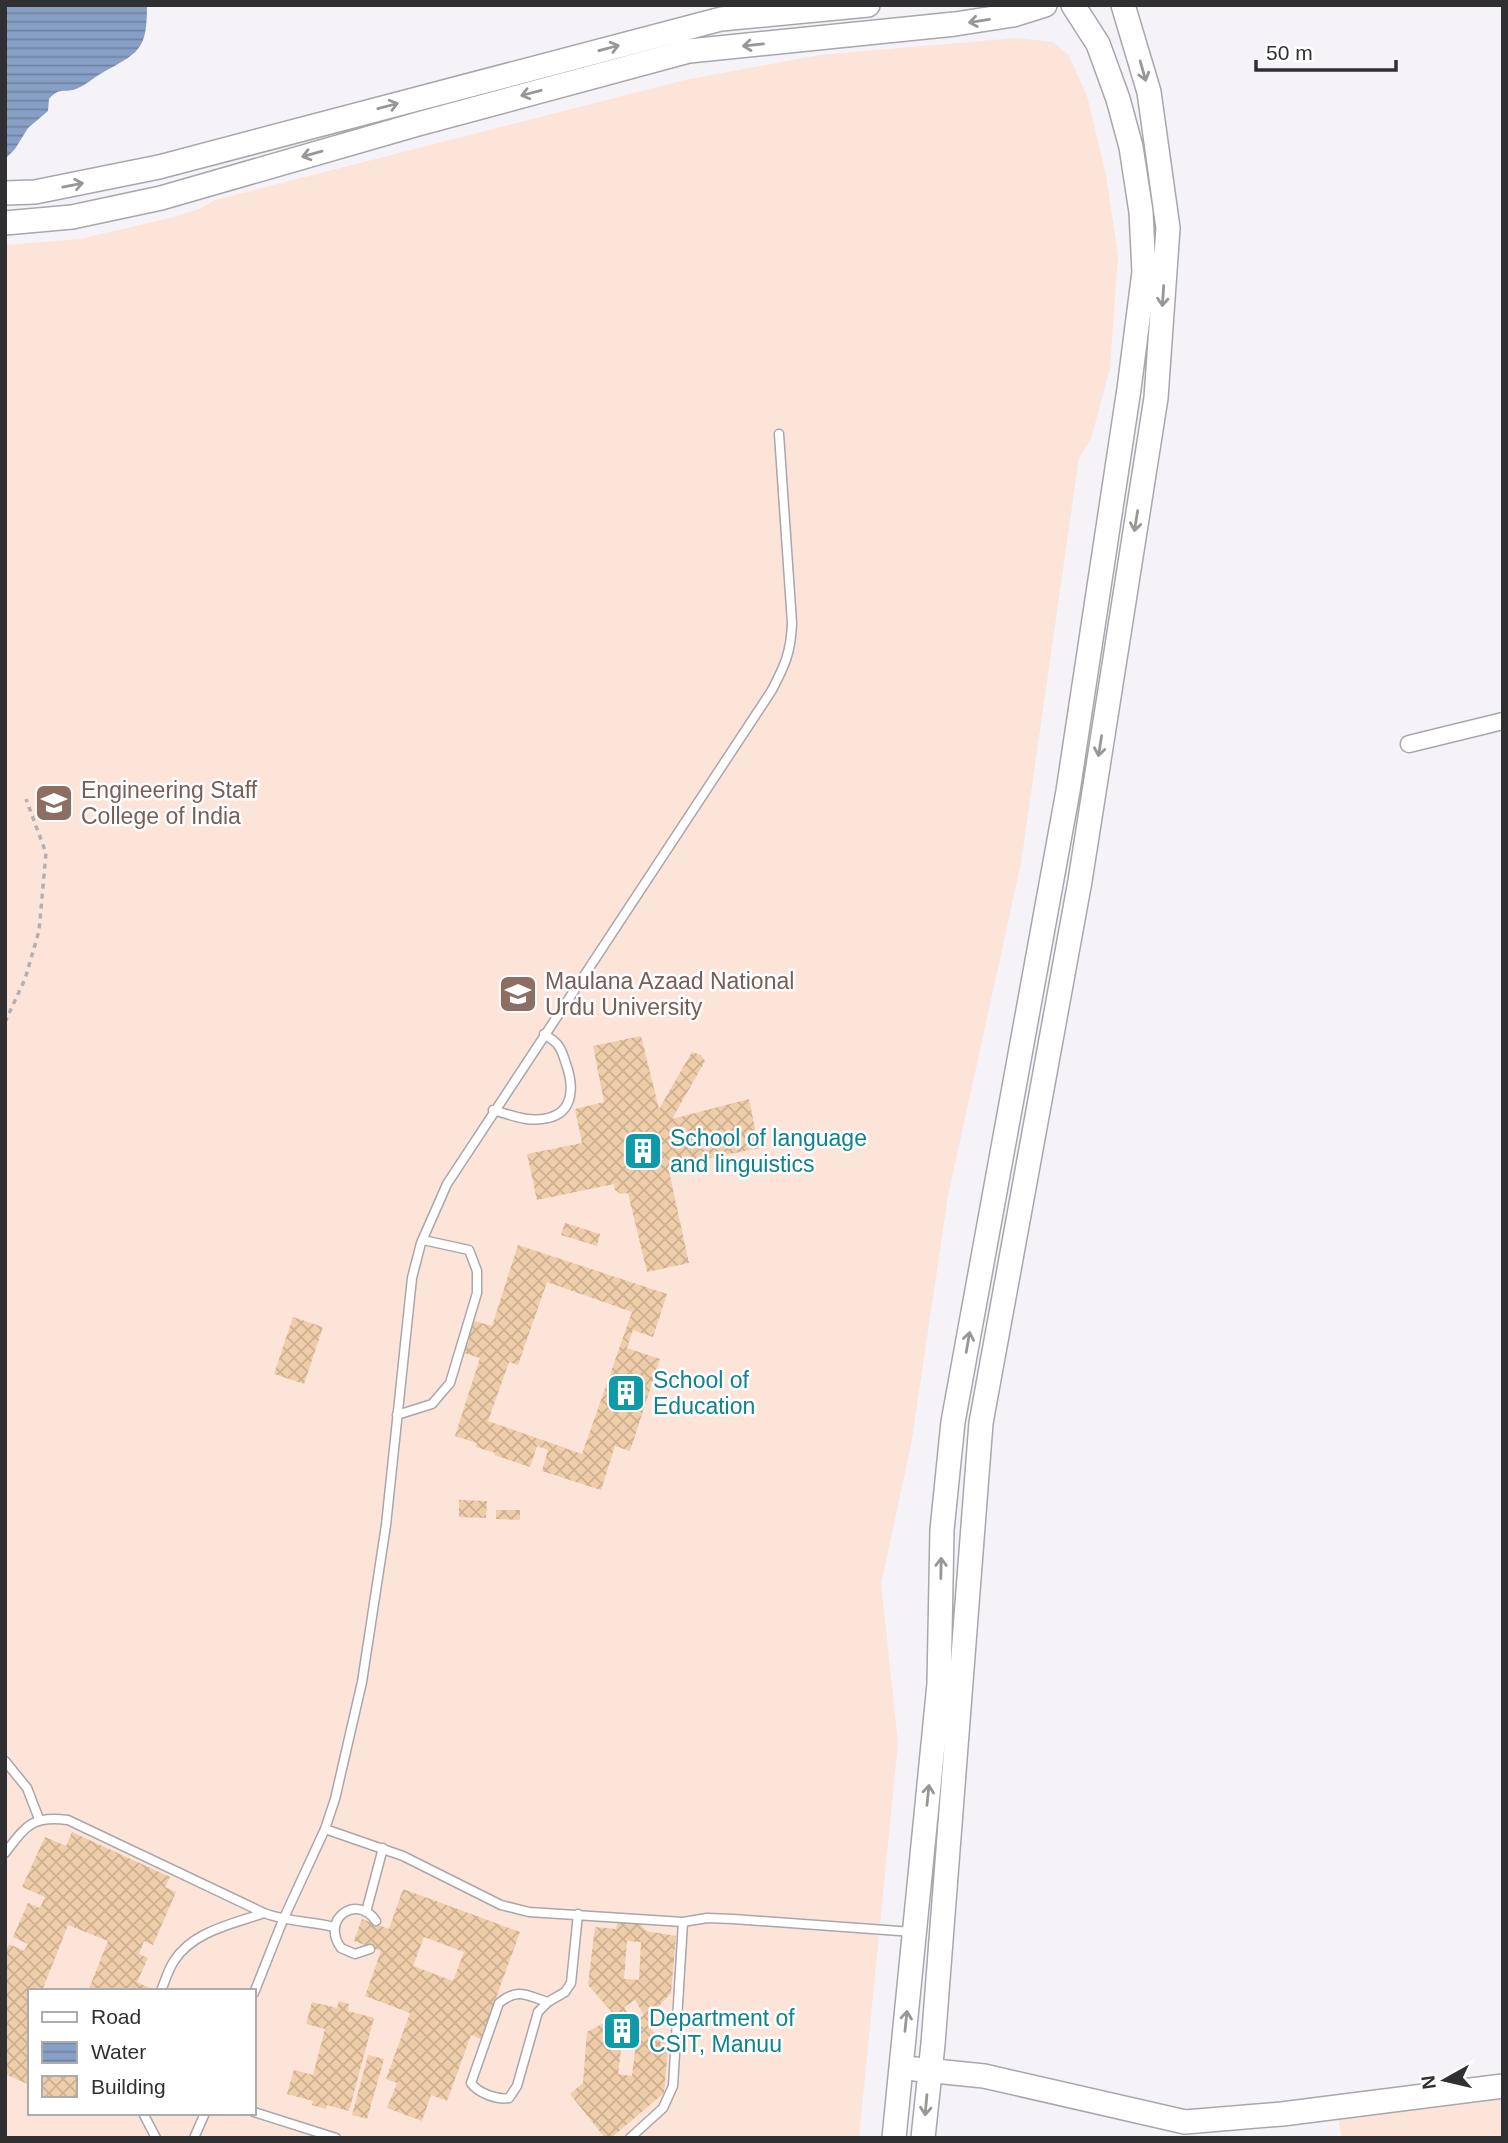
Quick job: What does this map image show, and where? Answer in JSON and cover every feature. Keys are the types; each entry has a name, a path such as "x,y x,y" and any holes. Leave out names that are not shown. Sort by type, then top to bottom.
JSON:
{"street":[{"path":"5,193 35,192 159,167 721,19 868,5"},
{"path":"5,223 72,217 161,198 418,124 689,51 955,24 1013,15 1045,5"},
{"path":"894,2138 939,1684 942,1530 953,1422 1068,791 1129,389 1144,272 1141,212 1128,135 1098,44 1073,5"},
{"path":"923,2138 981,1423 1080,881 1156,398 1168,228 1149,92 1123,5"},
{"path":"1409,744 1503,721"},
{"path":"901,2067 984,2076 1185,2122 1204,2129 1282,2114 1503,2086"}],"lane":[{"path":"256,1989 283,1920 325,1829 335,1799 362,1682 386,1525 412,1278 423,1240 446,1184 772,690 788,661 792,623 779,434"},
{"path":"494,1110 539,1120 553,1117 567,1107 572,1079 557,1044 544,1034"},
{"path":"397,1415 432,1404 447,1389 477,1293 477,1272 470,1250 423,1240"},
{"path":"5,1761 27,1788 39,1819"},
{"path":"5,1853 26,1826 39,1819 68,1821 264,1913 283,1920 315,1922 334,1927"},
{"path":"325,1829 383,1848 501,1905 529,1912 683,1922 707,1918 733,1919 914,1932"},
{"path":"366,1912 383,1848"},
{"path":"370,1949 363,1953 348,1952 337,1942 334,1927 346,1912 353,1909 366,1912 376,1921"},
{"path":"162,1989 173,1962 184,1948 201,1936 264,1913"},
{"path":"548,2002 523,1993 507,1996 499,2003 471,2083 476,2089 502,2099 509,2098 517,2086 538,2012 565,1992 571,1983 578,1914"},
{"path":"630,2138 663,2108 673,2086 683,1922"},
{"path":"256,2113 336,2138"},
{"path":"144,2115 156,2138"},
{"path":"194,2138 204,2115"}],"path":[{"path":"5,1022 25,979 40,932 46,853 26,799"}],"shaded area":[{"name":"Maulana Azaad National Urdu University","path":"1016,38 1053,42 1069,56 1087,96 1106,175 1118,255 1110,368 1091,439 1079,458 1021,863 948,1196 911,1445 881,1584 898,1742 859,2138 5,2138 5,245 80,239 170,218 199,209 215,200 685,80 820,55"},
{"path":"1503,2086 1503,2138 1342,2138 1336,2108"}],"water":[{"path":"5,5 147,5 147,20 143,41 133,54 81,87 52,96 49,99 48,111 28,128 5,159"}],"building":[{"name":"School of language and linguistics","path":"641,1036 659,1109 692,1052 701,1055 705,1061 672,1119 749,1099 759,1148 668,1167 689,1263 647,1272 628,1193 621,1194 615,1190 614,1184 537,1200 527,1154 582,1143 575,1109 604,1102 593,1046"},
{"path":"565,1223 600,1234 597,1246 561,1235"},
{"name":"School of Education","path":"518,1245 667,1294 653,1337 633,1330 627,1348 660,1359 630,1451 615,1446 601,1490 542,1471 548,1450 537,1446 530,1467 494,1455 495,1453 476,1447 477,1443 455,1436 480,1358 461,1352 471,1320 492,1326","holes":["547,1282 632,1312 582,1454 488,1421 509,1362 518,1365"]},
{"path":"293,1317 323,1327 304,1384 274,1374"},
{"path":"459,1500 487,1501 486,1518 459,1517"},
{"path":"496,1510 520,1510 520,1520 496,1519"},
{"path":"72,1832 170,1877 165,1887 176,1892 153,1945 144,1941 139,1954 148,1958 137,1982 152,1989 89,1989 108,1941 68,1925 43,1989 28,1989 28,2084 5,2074 5,1953 9,1944 24,1951 28,1944 13,1937 28,1903 40,1908 45,1897 22,1887 45,1837 66,1846"},
{"path":"403,1889 520,1932 481,2039 471,2035 447,2101 431,2095 422,2121 387,2108 397,2083 386,2079 410,2013 365,1996 381,1951 354,1941 362,1919 389,1929","holes":["424,1937 464,1952 453,1981 413,1966"]},
{"name":"Department of CSIT, Manuu","path":"618,1921 640,1924 646,1931 676,1936 671,1993 652,2013 651,2029 668,2047 664,2093 611,2138 605,2138 570,2094 583,2083 587,2032 611,2019 611,2011 588,1985 595,1927 616,1929","holes":["627,1941 641,1942 639,1980 624,1979","635,2000 644,2015 633,2022 624,2007","622,2041 636,2043 632,2076 618,2074"]},
{"path":"339,2001 349,2004 348,2011 374,2018 349,2111 327,2105 326,2109 312,2105 313,2101 287,2094 294,2070 313,2075 325,2029 306,2024 312,2002 337,2008"},
{"path":"368,2055 384,2059 367,2119 352,2115"}],"place":[{"name":"Engineering Staff College of India","path":"54,803"},
{"name":"Maulana Azaad National Urdu University","path":"518,994"},
{"name":"School of language and linguistics","path":"643,1151"},
{"name":"School of Education","path":"626,1393"},
{"name":"Department of CSIT, Manuu","path":"622,2031"}]}
